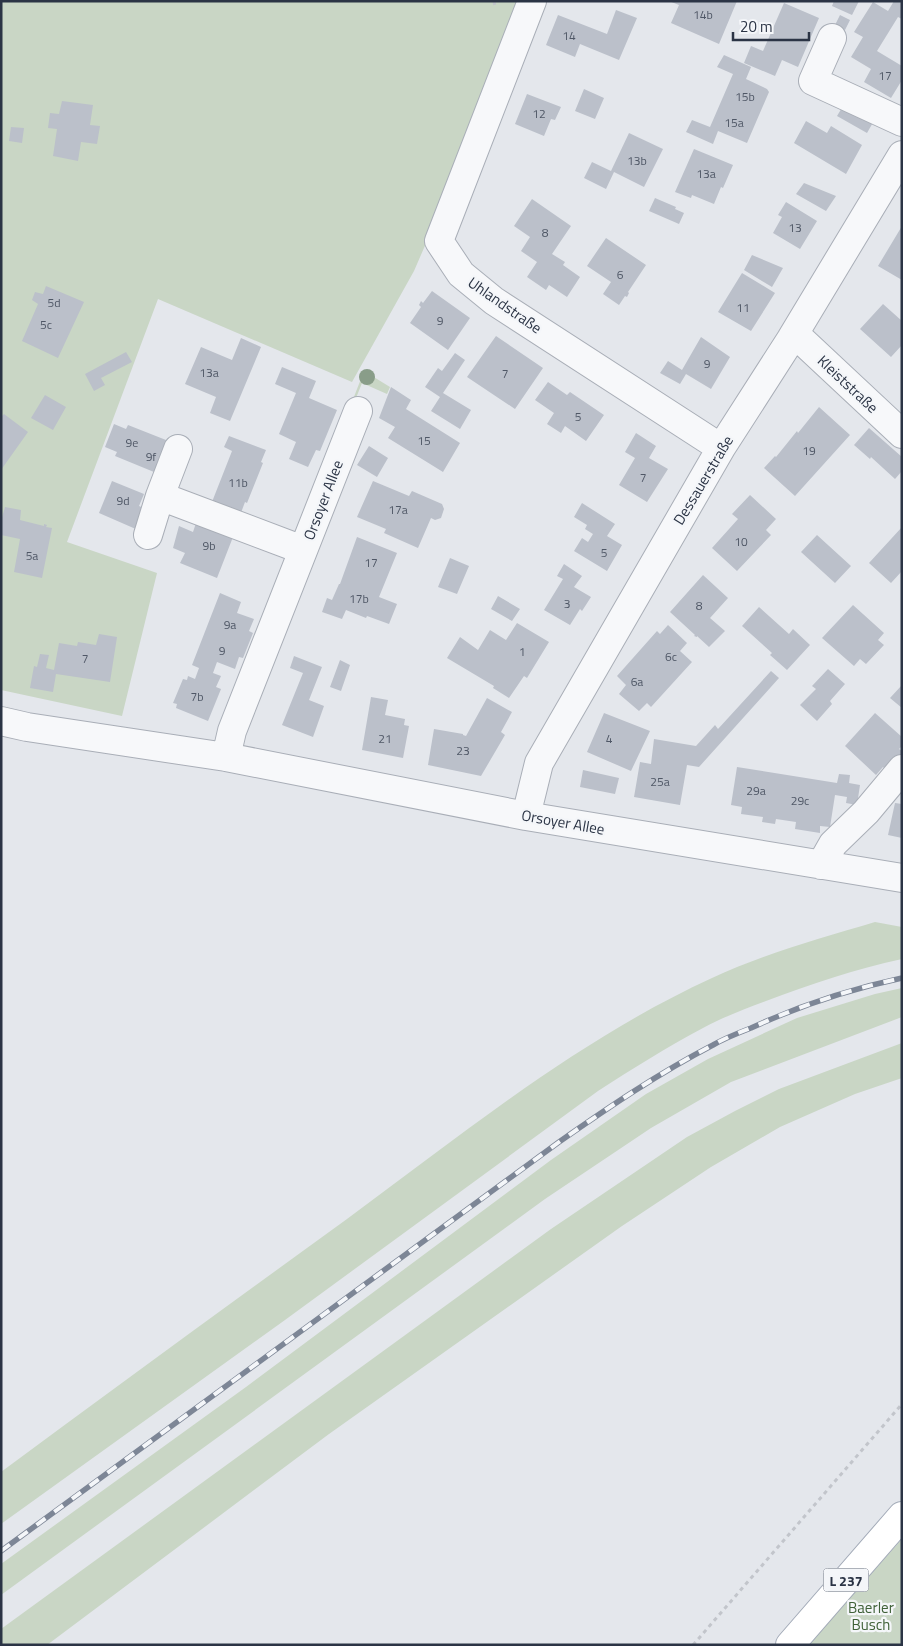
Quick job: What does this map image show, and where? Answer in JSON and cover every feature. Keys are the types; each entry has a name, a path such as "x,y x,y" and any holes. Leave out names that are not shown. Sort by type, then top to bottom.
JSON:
{"main road":[{"name":"L 237","path":"790,1645 902,1516"}],"street":[{"name":"Uhlandstraße","path":"532,1 439,241 461,274 494,302 721,448"},
{"path":"832,38 813,81 902,122"},
{"name":"Dessauerstraße","path":"526,816 539,763 721,448 795,334 902,155"},
{"name":"Kleiststraße","path":"795,334 902,434"},
{"name":"Orsoyer Allee","path":"226,757 232,731 358,411"},
{"path":"148,536 160,496 178,449"},
{"path":"160,496 303,550"},
{"name":"Orsoyer Allee","path":"1,721 226,757 526,816 902,878"},
{"path":"821,865 833,844 866,812 902,770"}],"path":[{"path":"494,1 495,7"},
{"path":"693,1645 902,1404"}],"green space":[{"path":"1,1 522,1 489,98 414,271 352,382 158,299 67,542 157,573 122,716 1,690"},
{"path":"364,371 390,387 387,394 362,383 354,403 352,402"},
{"path":"875,922 902,927 902,959 833,977 734,1013 663,1050 598,1091 285,1320 1,1524 1,1472 479,1121 569,1058 663,1002 732,969 813,940"},
{"path":"902,988 902,1017 731,1082 651,1128 545,1199 1,1595 1,1564 246,1387 551,1160 646,1094 708,1059 797,1018 875,994"},
{"path":"902,1043 902,1078 855,1094 780,1127 711,1167 622,1226 329,1434 47,1645 1,1645 1,1629 551,1229 687,1137 779,1089"},
{"name":"Baerler Busch","path":"902,1539 902,1645 807,1645"}],"building":[{"path":"669,1 737,1 719,44 671,23 679,5"},
{"path":"834,1 859,1 852,15 832,6"},
{"path":"894,1 902,1 902,19 898,17 877,51 902,66 902,80 891,98 864,82 871,69 851,57 863,37 854,32 873,2 888,11"},
{"path":"784,3 819,18 798,67 782,60 775,76 744,63 751,46 763,51"},
{"path":"616,10 637,18 619,60 580,44 575,57 546,45 558,15 607,34"},
{"path":"840,15 850,20 845,30 835,25"},
{"path":"724,55 751,67 746,79 767,89 769,92 747,143 718,131 713,144 686,132 692,120 710,127 733,74 717,67"},
{"path":"584,89 604,98 595,119 575,111"},
{"path":"527,94 561,107 555,120 551,119 544,136 515,124"},
{"path":"62,101 93,105 90,125 100,126 97,144 81,142 78,161 53,156 57,129 48,128 50,113 59,114"},
{"path":"843,106 875,119 867,133 837,116"},
{"path":"806,121 827,133 831,126 862,145 846,174 794,143"},
{"path":"11,127 24,128 22,143 9,141"},
{"path":"629,133 663,149 644,187 614,172 606,189 584,178 592,162 611,171"},
{"path":"694,149 733,165 714,204 692,195 691,198 675,192"},
{"path":"804,183 836,196 826,211 796,194"},
{"path":"655,198 676,207 675,209 684,213 679,224 649,211"},
{"path":"532,199 571,226 552,254 565,262 563,265 580,277 567,297 549,285 546,290 527,277 537,262 521,251 530,237 514,226"},
{"path":"786,202 817,221 800,249 773,233 782,217 778,215"},
{"path":"902,226 902,280 878,266"},
{"path":"606,238 646,265 628,292 627,297 625,296 619,305 603,294 611,282 587,266"},
{"path":"752,255 783,268 772,287 744,270"},
{"path":"742,273 775,293 751,331 718,312"},
{"path":"46,286 84,302 58,358 22,341 38,304 32,300 35,292 43,294"},
{"path":"432,291 470,318 448,350 410,323 421,307 419,305 421,301 423,303"},
{"path":"883,304 902,321 902,345 891,357 860,329"},
{"path":"496,336 543,368 515,409 467,377"},
{"path":"701,337 730,357 711,389 686,374 680,384 660,373 668,361 682,370"},
{"path":"241,338 261,347 230,421 210,413 216,397 185,384 201,347 232,360"},
{"path":"126,352 132,362 101,378 105,385 94,391 85,374"},
{"path":"455,353 465,360 443,393 471,410 460,429 431,411 440,397 425,387 438,368 442,371"},
{"path":"282,367 316,381 309,398 337,410 320,451 316,450 308,467 289,459 296,442 279,434 296,393 275,384"},
{"path":"548,382 567,395 570,392 604,415 586,441 565,426 561,433 547,424 554,413 535,400"},
{"path":"391,387 411,400 406,409 460,443 443,472 388,438 395,427 379,418"},
{"path":"45,395 66,407 53,430 31,418"},
{"path":"819,407 850,435 795,496 764,468 776,457 797,431 798,433"},
{"path":"4,414 28,432 1,470 1,417"},
{"path":"114,424 126,429 128,425 166,440 158,468 156,467 154,472 115,456 117,452 105,447"},
{"path":"869,428 902,457 902,471 895,479 871,457 870,459 854,445"},
{"path":"636,433 656,446 649,458 668,469 647,502 619,485 635,458 625,452"},
{"path":"229,436 266,450 261,462 263,463 239,518 210,507 232,451 224,447"},
{"path":"369,446 388,458 377,477 357,465"},
{"path":"112,481 144,494 139,506 146,509 138,530 99,513"},
{"path":"373,481 409,496 412,491 442,504 444,509 441,518 435,520 431,518 418,548 384,533 386,529 357,517"},
{"path":"750,495 776,519 766,530 771,535 737,571 712,548 738,519 732,514"},
{"path":"582,503 615,524 607,536 622,545 607,571 574,551 582,538 588,542 593,534 585,529 587,525 574,517"},
{"path":"5,507 21,510 20,520 44,526 44,524 47,525 46,527 52,528 42,578 14,572 20,539 1,535 1,521"},
{"path":"196,523 233,537 217,578 180,563 185,553 173,548 179,526 193,532"},
{"path":"902,527 902,571 891,583 869,563"},
{"path":"817,535 851,566 835,583 801,552"},
{"path":"357,537 397,553 379,597 397,604 389,624 346,610 342,619 322,612 327,598 332,600 340,584"},
{"path":"450,558 469,566 457,594 438,587"},
{"path":"564,564 582,576 574,587 591,597 582,611 580,609 570,625 544,610 563,579 557,576"},
{"path":"703,575 728,598 710,618 725,631 709,647 697,636 694,636 670,612"},
{"path":"220,593 241,602 237,613 254,619 249,631 253,633 243,658 239,657 235,669 217,662 213,673 221,676 216,687 221,689 208,721 176,708 177,704 173,703 183,679 187,680 188,676 195,679 199,668 192,665"},
{"path":"498,596 520,609 512,621 491,609"},
{"path":"853,605 884,633 878,640 884,645 866,664 860,659 854,666 822,638"},
{"path":"759,607 789,634 793,629 810,645 787,670 770,655 772,653 742,626"},
{"path":"517,623 549,642 527,678 524,676 509,698 493,688 494,686 447,658 460,637 478,650 490,630 506,640"},
{"path":"668,625 687,643 680,651 692,662 651,707 647,703 639,711 619,694 626,685 617,676 657,631 660,634"},
{"path":"99,634 117,637 110,682 56,674 53,692 30,688 34,666 37,667 40,654 49,655 46,668 54,670 59,643 77,646 78,642 96,645"},
{"path":"294,656 322,667 309,700 324,706 313,737 282,725 303,673 290,668"},
{"path":"340,660 350,665 341,691 330,687"},
{"path":"828,669 845,684 830,701 832,704 817,721 800,705 816,689 812,686"},
{"path":"771,671 779,678 699,767 687,765 680,805 634,797 640,762 651,764 654,739 696,746 715,725 718,729"},
{"path":"902,685 902,708 890,698"},
{"path":"371,697 388,700 385,715 405,719 404,725 409,726 403,758 362,750"},
{"path":"487,698 512,712 501,732 505,735 481,776 428,765 434,729 466,736"},
{"path":"604,713 650,731 631,771 587,752"},
{"path":"875,713 902,737 902,746 899,749 902,751 902,757 888,772 883,767 876,775 845,746"},
{"path":"737,767 837,783 839,774 850,775 849,783 860,785 857,805 846,803 847,797 835,795 830,827 820,826 820,833 795,829 796,822 776,819 775,824 762,822 763,817 741,814 742,807 731,805"},
{"path":"583,770 619,778 615,794 580,787"},
{"path":"895,803 902,804 902,838 888,835"}],"railway":[{"path":"1,1551 559,1142 634,1091 718,1042 788,1012 863,987 902,978"}]}
